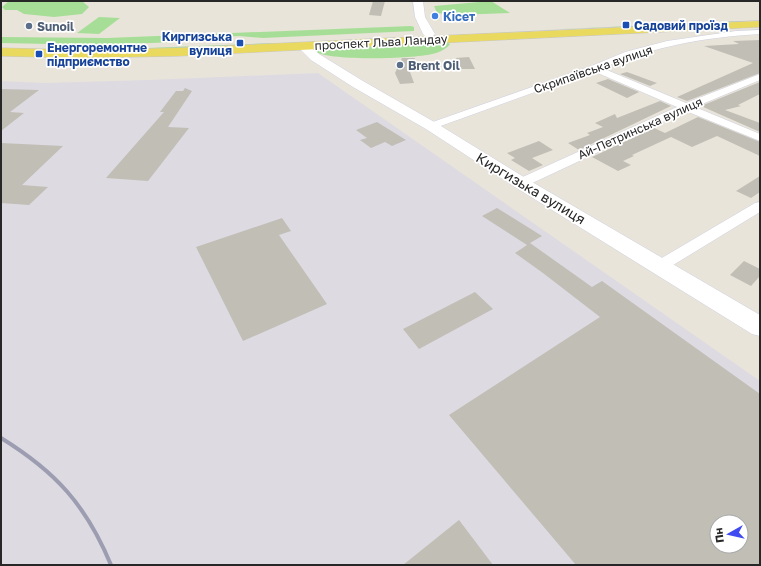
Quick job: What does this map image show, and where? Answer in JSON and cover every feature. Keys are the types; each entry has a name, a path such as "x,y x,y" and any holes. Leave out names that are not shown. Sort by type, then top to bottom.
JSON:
{"main road":[{"name":"проспект Льва Ландау","path":"380,39 429,34 760,18"},
{"name":"проспект Льва Ландау","path":"1,52 130,53 380,39 760,24"},
{"name":"проспект Льва Ландау","path":"1,46 65,47 303,43"}],"street":[{"path":"418,1 420,17 429,34"},
{"name":"Скрипаївська вулиця","path":"431,126 628,54 667,43 736,33 760,32"},
{"name":"Киргизька вулиця","path":"303,43 315,57 358,84 431,126 521,183 760,327"},
{"path":"593,68 760,138"},
{"name":"Ай-Петринська вулиця","path":"521,183 686,107 760,77"},
{"path":"660,266 760,206"}],"shaded area":[{"path":"318,73 760,381 760,565 1,565 1,81 45,83"}],"green space":[{"path":"9,1 82,1 89,7 82,14 54,17 24,14 17,10 5,10 2,7"},
{"path":"491,1 510,13 456,15 437,13 434,6"},
{"path":"99,17 120,18 99,34 77,33"},
{"path":"741,21 744,22 541,30"},
{"path":"414,27 414,31 263,38 239,36 221,37 205,41 97,45 1,43 1,37 107,38"},
{"path":"447,42 450,44 445,49 437,53 422,56 354,58 325,55 316,52 319,49"},
{"path":"276,43 176,49 39,50 147,48"}],"building":[{"path":"373,1 385,1 381,16 369,15"},
{"path":"760,40 760,73 687,101 677,97 753,63 704,46 739,44 733,41"},
{"path":"469,57 475,69 461,69 456,58"},
{"path":"402,58 415,58 410,72 414,83 400,84 395,73"},
{"path":"627,72 657,83 650,86 620,74"},
{"path":"608,79 639,92 627,98 596,83"},
{"path":"760,82 760,94 738,105 741,106 725,110 760,123 760,132 701,106"},
{"path":"185,88 192,91 168,127 189,128 148,181 106,178 164,112 160,112 176,91 183,91"},
{"path":"1,89 39,90 10,112 24,113 1,131"},
{"path":"660,101 671,106 579,150 568,143 590,135 587,133 603,127 595,123 615,114 617,118"},
{"path":"698,117 760,142 760,156 717,136 692,147 671,137 632,155 634,156 623,161 631,165 618,171 592,157 654,128 665,133"},
{"path":"377,122 406,140 392,146 385,142 371,148 360,140 367,138 356,130"},
{"path":"539,141 553,150 532,158 543,165 529,171 511,160 515,158 507,153"},
{"path":"1,143 63,146 22,185 48,187 29,205 1,203"},
{"path":"760,176 760,192 751,198 736,191"},
{"path":"497,208 542,236 530,243 592,287 602,281 760,394 760,565 576,565 449,415 600,317 515,253 527,245 482,216"},
{"path":"282,218 291,231 279,235 327,304 243,341 196,247"},
{"path":"744,261 760,269 760,276 751,286 730,275"},
{"path":"475,292 493,309 419,349 403,329"},
{"path":"459,520 493,565 403,565"}],"railway":[{"path":"1,438 38,464 53,477 80,507 91,525 111,565"}],"place":[{"name":"Кісет","path":"435,16"},
{"name":"Садовий проїзд","path":"626,25"},
{"name":"Sunoil","path":"29,26"},
{"name":"Киргизська вулиця","path":"240,43"},
{"name":"Енергоремонтне підприємство","path":"39,54"},
{"name":"Brent Oil","path":"400,65"}]}
